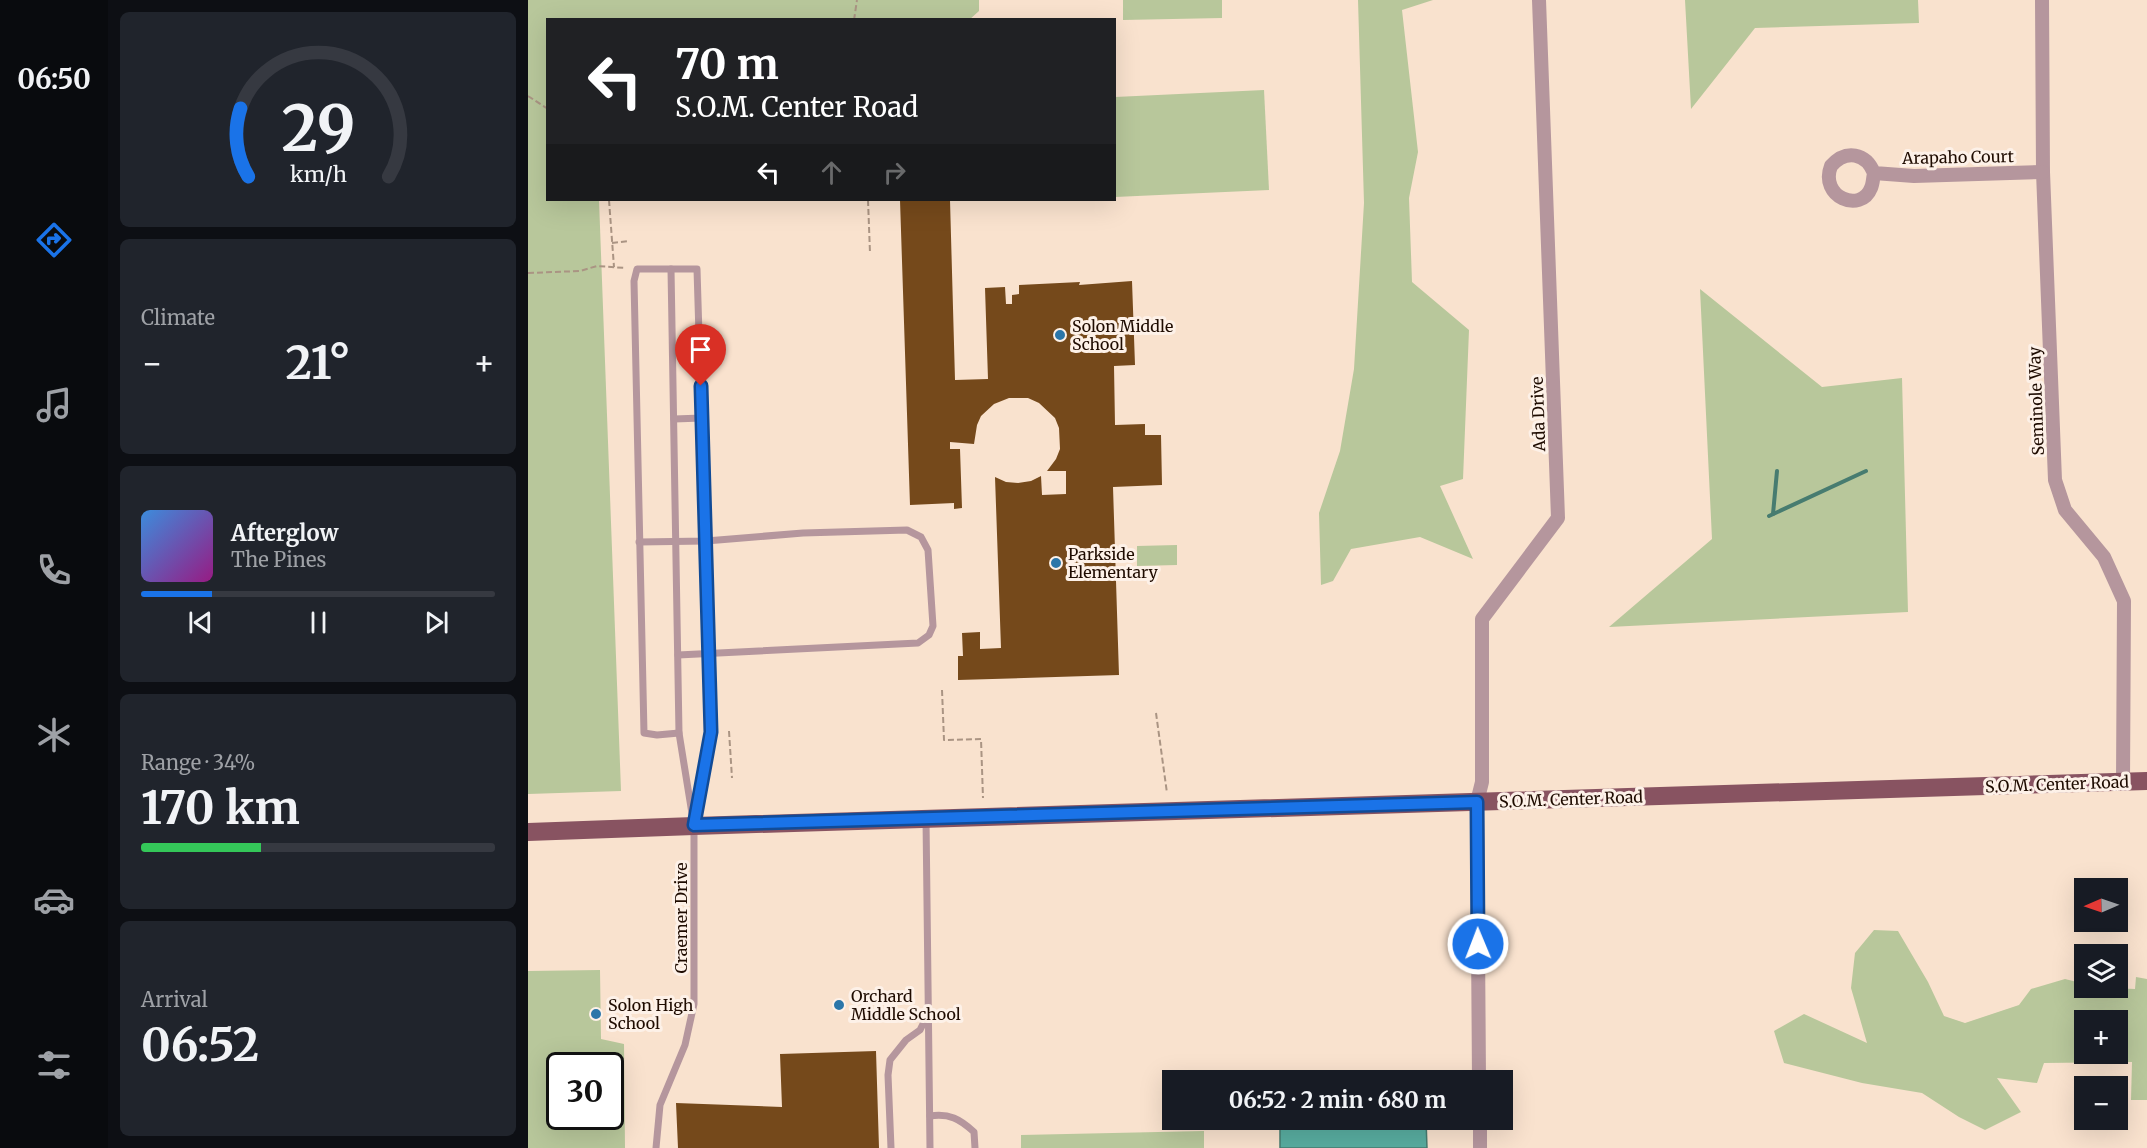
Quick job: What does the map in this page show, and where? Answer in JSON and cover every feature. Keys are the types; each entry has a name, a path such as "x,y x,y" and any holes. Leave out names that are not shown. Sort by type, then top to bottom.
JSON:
{"main road":[{"name":"S.O.M. Center Road","path":"528,832 2147,781"}],"street":[{"name":"Ada Drive","path":"1479,1070 1477,802 1482,782 1482,619 1558,518 1539,0"},
{"name":"Seminole Way","path":"2042,0 2043,172 2055,480 2065,510 2104,557 2124,601 2124,782"},
{"name":"Arapaho Court","path":"1874,174 1914,176 2043,172"},
{"path":"1480,1130 1480,1148"}],"lane":[{"path":"679,733 657,735 644,733 634,280 637,269 697,269 711,732 694,825"},
{"path":"671,269 679,733 694,825"},
{"path":"674,419 702,418"},
{"path":"639,542 706,541 803,533 907,530 921,537 928,550 933,626 929,634 918,643 678,655"},
{"path":"926,819 930,1148"},
{"name":"Craemer Drive","path":"656,1148 660,1105 685,1045 694,1004 694,825"},
{"path":"891,1148 888,1075 890,1060 906,1040 920,1030 929,1012"},
{"path":"930,1116 943,1114 960,1119 974,1132 975,1148"}],"path":[{"path":"854,18 857,0"},
{"path":"528,96 546,108"},
{"path":"609,201 614,267"},
{"path":"868,201 870,253"},
{"path":"612,243 629,241"},
{"path":"528,273 580,270 597,266 637,269"},
{"path":"942,690 944,740 981,739 983,798"},
{"path":"1156,713 1167,793"},
{"path":"729,731 732,778"}],"green space":[{"path":"528,0 979,0 979,11 971,18 546,18 546,201 599,201 621,791 528,794"},
{"path":"1123,0 1222,0 1222,18 1123,20"},
{"path":"1358,0 1433,0 1402,10 1418,152 1409,198 1412,282 1469,330 1463,479 1440,486 1473,559 1420,537 1351,549 1333,581 1321,585 1319,513 1340,451 1354,369 1364,203"},
{"path":"1685,0 1918,0 1919,23 1755,28 1691,109"},
{"path":"1264,90 1269,190 1116,197 1116,97"},
{"path":"1700,289 1822,387 1902,378 1908,612 1609,627 1712,539"},
{"path":"1177,545 1177,565 1137,566 1137,546"},
{"path":"1874,930 1898,931 1928,982 1944,1016 1965,1023 2019,1005 2031,989 2065,979 2074,981 2074,998 2128,998 2128,989 2135,989 2136,977 2147,979 2147,1100 2131,1100 2132,1062 2128,1062 2128,1010 2074,1010 2074,1063 2044,1063 2037,1083 1997,1078 2021,1112 1985,1130 1959,1117 1922,1093 1862,1083 1784,1063 1774,1031 1804,1014 1867,1043 1851,988 1855,953"},
{"path":"600,970 601,1039 624,1044 625,1148 528,1148 528,971"},
{"path":"1204,1131 1204,1148 1021,1148 1021,1135"}],"water":[{"path":"1280,1130 1426,1130 1427,1148 1280,1148"}],"building":[{"name":"Solon Middle School","path":"900,201 950,201 955,380 988,379 985,288 1005,287 1006,304 1012,304 1012,295 1019,294 1019,285 1080,282 1079,285 1132,281 1135,365 1114,366 1115,425 1145,424 1145,435 1161,435 1162,485 1113,487 1119,675 958,680 958,656 963,656 962,633 980,632 980,649 1001,648 995,477 1006,482 1018,483 1031,481 1041,476 1042,495 1066,494 1066,471 1047,471 1060,449 1059,428 1055,418 1039,403 1028,398 1009,398 994,404 981,416 974,444 950,442 950,449 960,449 962,508 954,509 954,503 910,505"},
{"path":"876,1051 879,1148 678,1148 676,1103 782,1107 780,1054"}],"waterway":[{"path":"1773,514 1777,471"},
{"path":"1769,516 1866,471"}],"place":[{"name":"Solon Middle School","path":"1060,335"},
{"name":"Parkside Elementary","path":"1056,563"},
{"name":"Orchard Middle School","path":"839,1005"},
{"name":"Solon High School","path":"596,1014"}],"route":[{"path":"701,386 711,732 694,825 1477,802 1478,944"}]}
